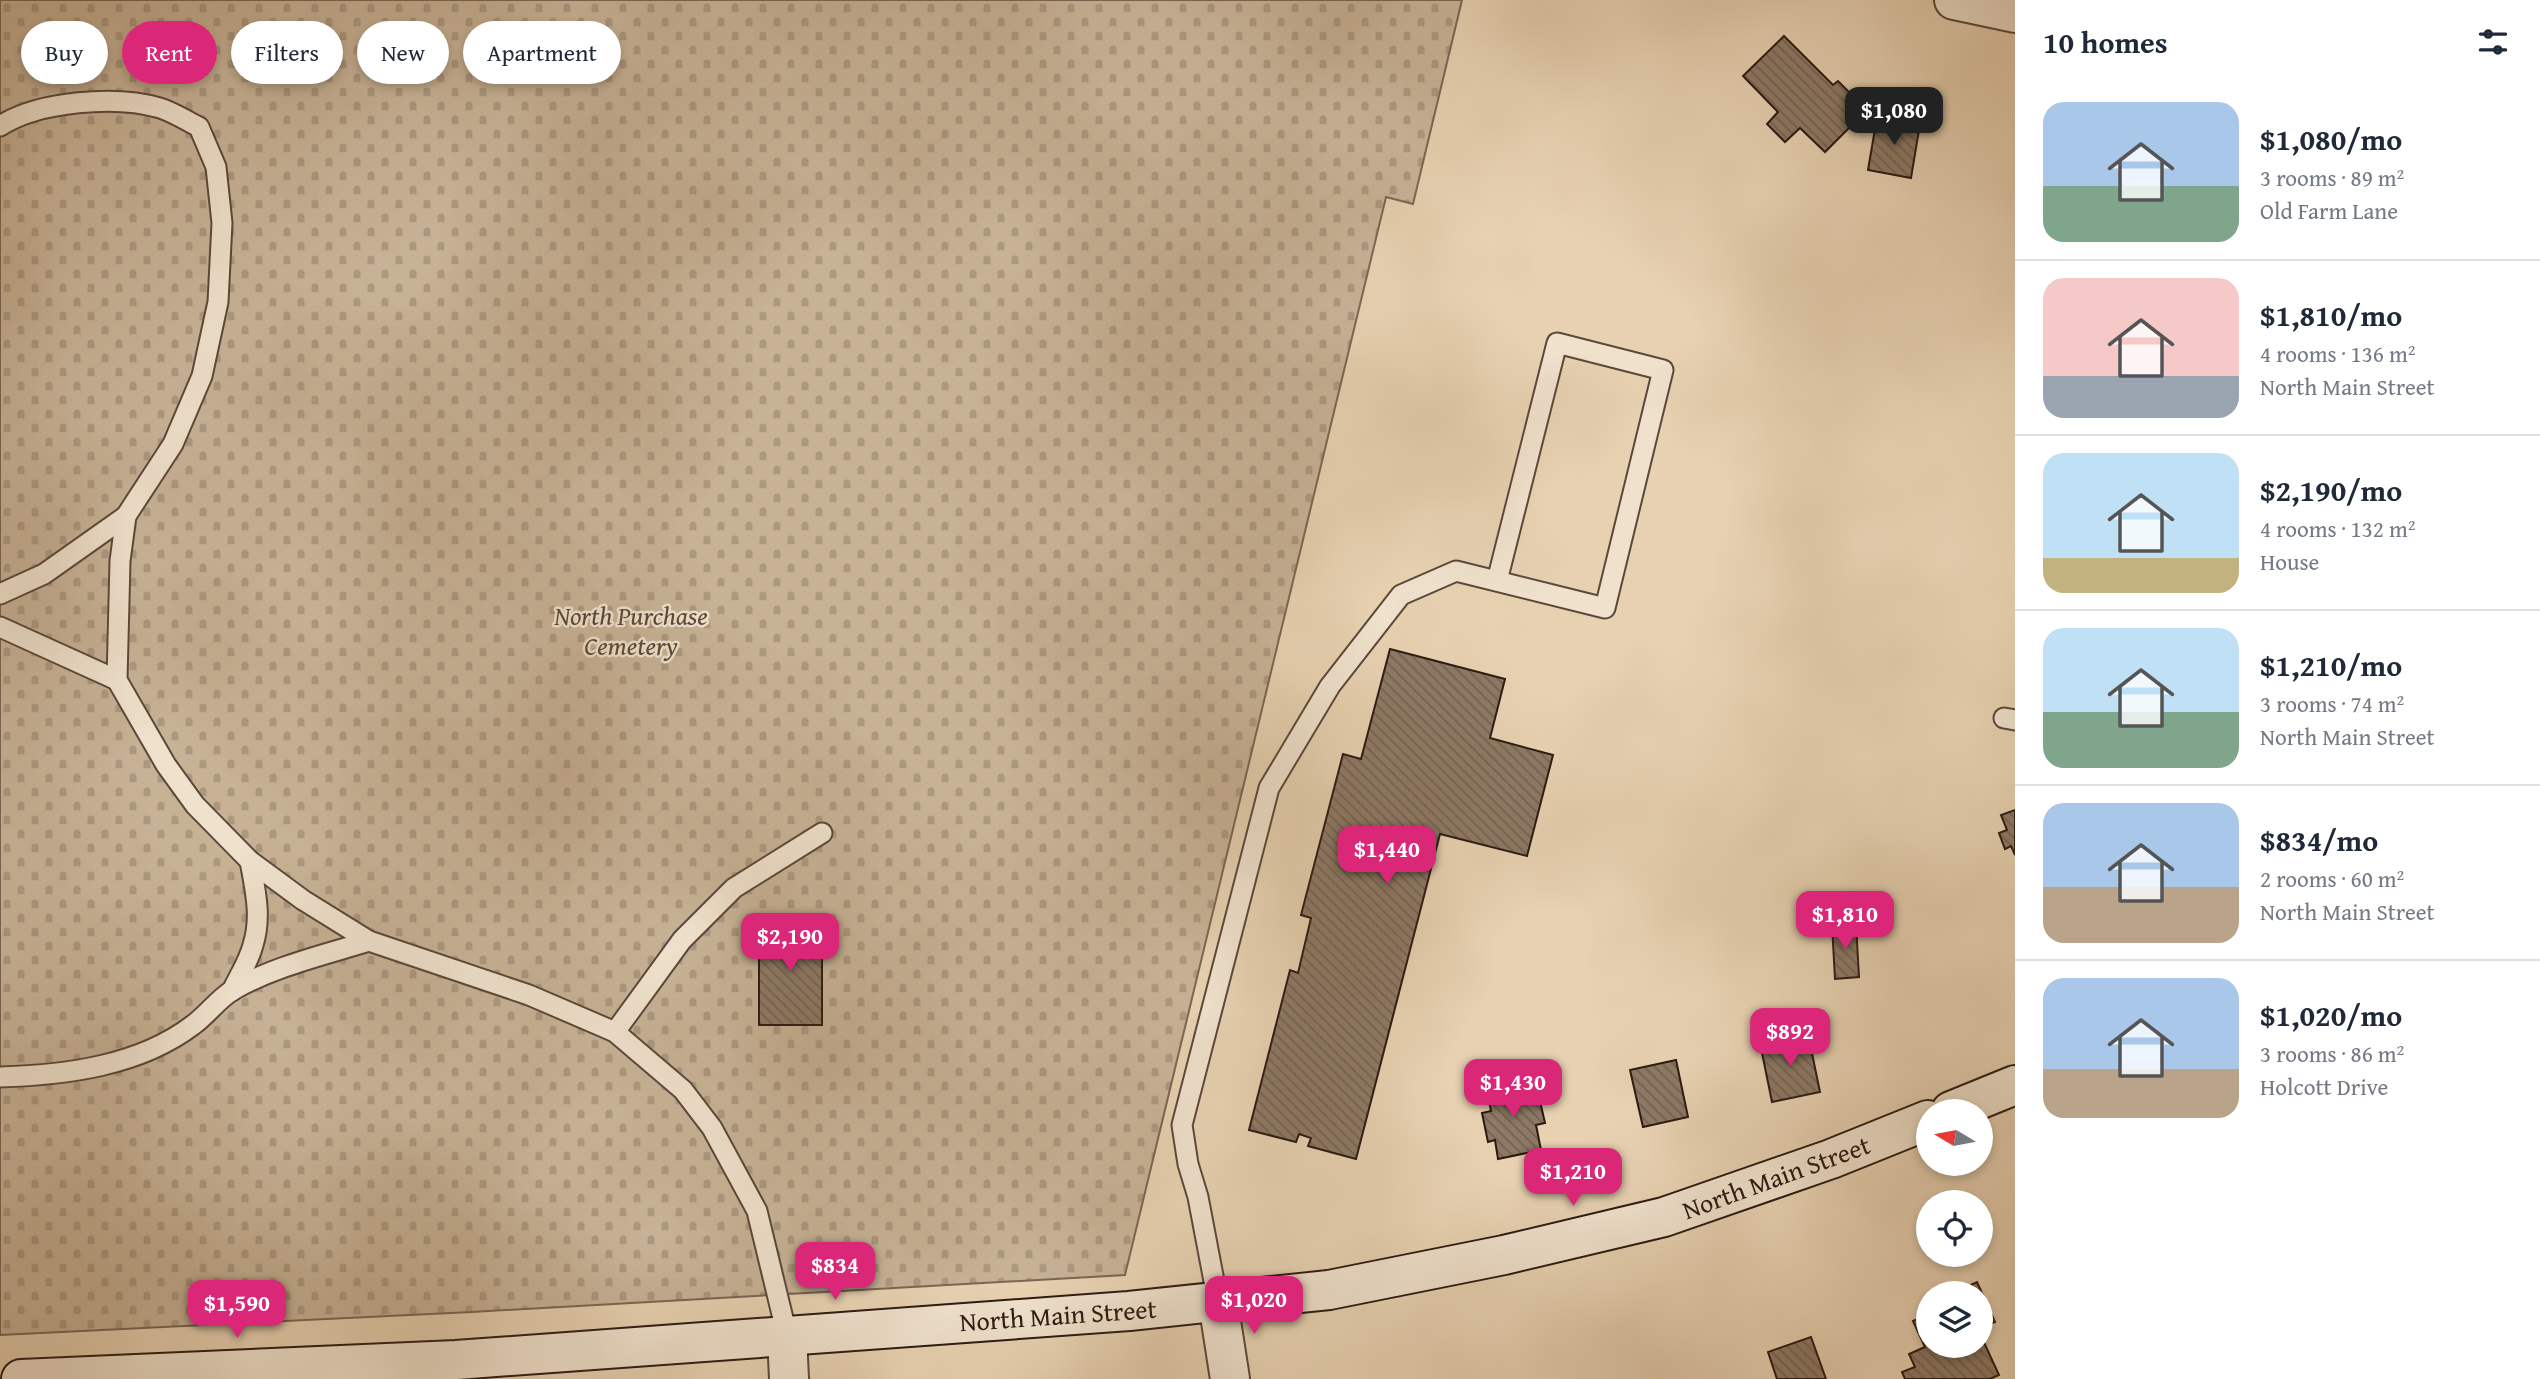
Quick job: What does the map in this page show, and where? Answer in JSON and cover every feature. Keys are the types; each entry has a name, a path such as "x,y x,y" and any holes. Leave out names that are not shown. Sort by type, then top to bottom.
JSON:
{"main road":[{"path":"1954,0 2015,13"},
{"path":"1979,1099 2015,1084"},
{"name":"North Main Street","path":"21,1379 456,1360 1129,1311 1329,1290 1504,1255 1664,1217 1831,1159 1916,1125"},
{"path":"1218,1302 1230,1379"},
{"path":"788,1335 789,1379"},
{"name":"North Main Street","path":"363,1379 456,1360"}],"lane":[{"path":"0,126 52,106 110,101 160,108 200,127 216,167 222,223 218,289 202,376 173,444 126,516 44,574 0,594"},
{"path":"1218,1302 1182,1125 1269,788 1330,686 1401,596 1456,571 1605,608 1663,370 1557,343 1497,581"},
{"path":"126,516 120,561 117,680 166,765 195,805 250,861 303,900 369,941 529,995 615,1032 683,1090 712,1128 757,1210 788,1335"},
{"path":"0,626 117,680"},
{"path":"615,1032 682,940 734,888 822,833"},
{"path":"232,991 253,945 257,926 258,905 250,861"},
{"path":"0,1077 49,1076 140,1056 193,1026 232,991 288,966 369,941"}],"green space":[{"name":"North Purchase Cemetery","path":"0,0 1462,0 1413,204 1386,197 1125,1275 472,1312 0,1335"}],"building":[{"path":"1784,36 1833,85 1838,81 1867,110 1825,152 1800,128 1785,142 1767,124 1778,112 1743,76"},
{"path":"1877,117 1920,124 1911,178 1868,170"},
{"path":"1390,649 1505,679 1490,738 1553,755 1527,856 1440,834 1356,1159 1308,1146 1311,1138 1299,1134 1296,1142 1249,1130 1290,970 1298,973 1311,918 1301,915 1343,754 1361,759"},
{"path":"2015,810 2015,855 2011,846 2005,849 1999,833 2007,830 2001,815"},
{"path":"759,922 822,922 822,1025 759,1025"},
{"path":"1856,924 1859,977 1835,979 1832,925"},
{"path":"1808,1034 1820,1092 1772,1102 1760,1043"},
{"path":"1676,1060 1688,1117 1643,1127 1630,1070"},
{"path":"1526,1077 1530,1103 1540,1101 1545,1123 1536,1125 1541,1150 1498,1159 1495,1140 1488,1142 1482,1113 1491,1111 1486,1086"},
{"path":"1811,1337 1826,1379 1777,1379 1768,1352"},
{"path":"1916,1351 1916,1358 1991,1358 1999,1375 1990,1379 1905,1379 1902,1372 1915,1367 1909,1354"}]}
